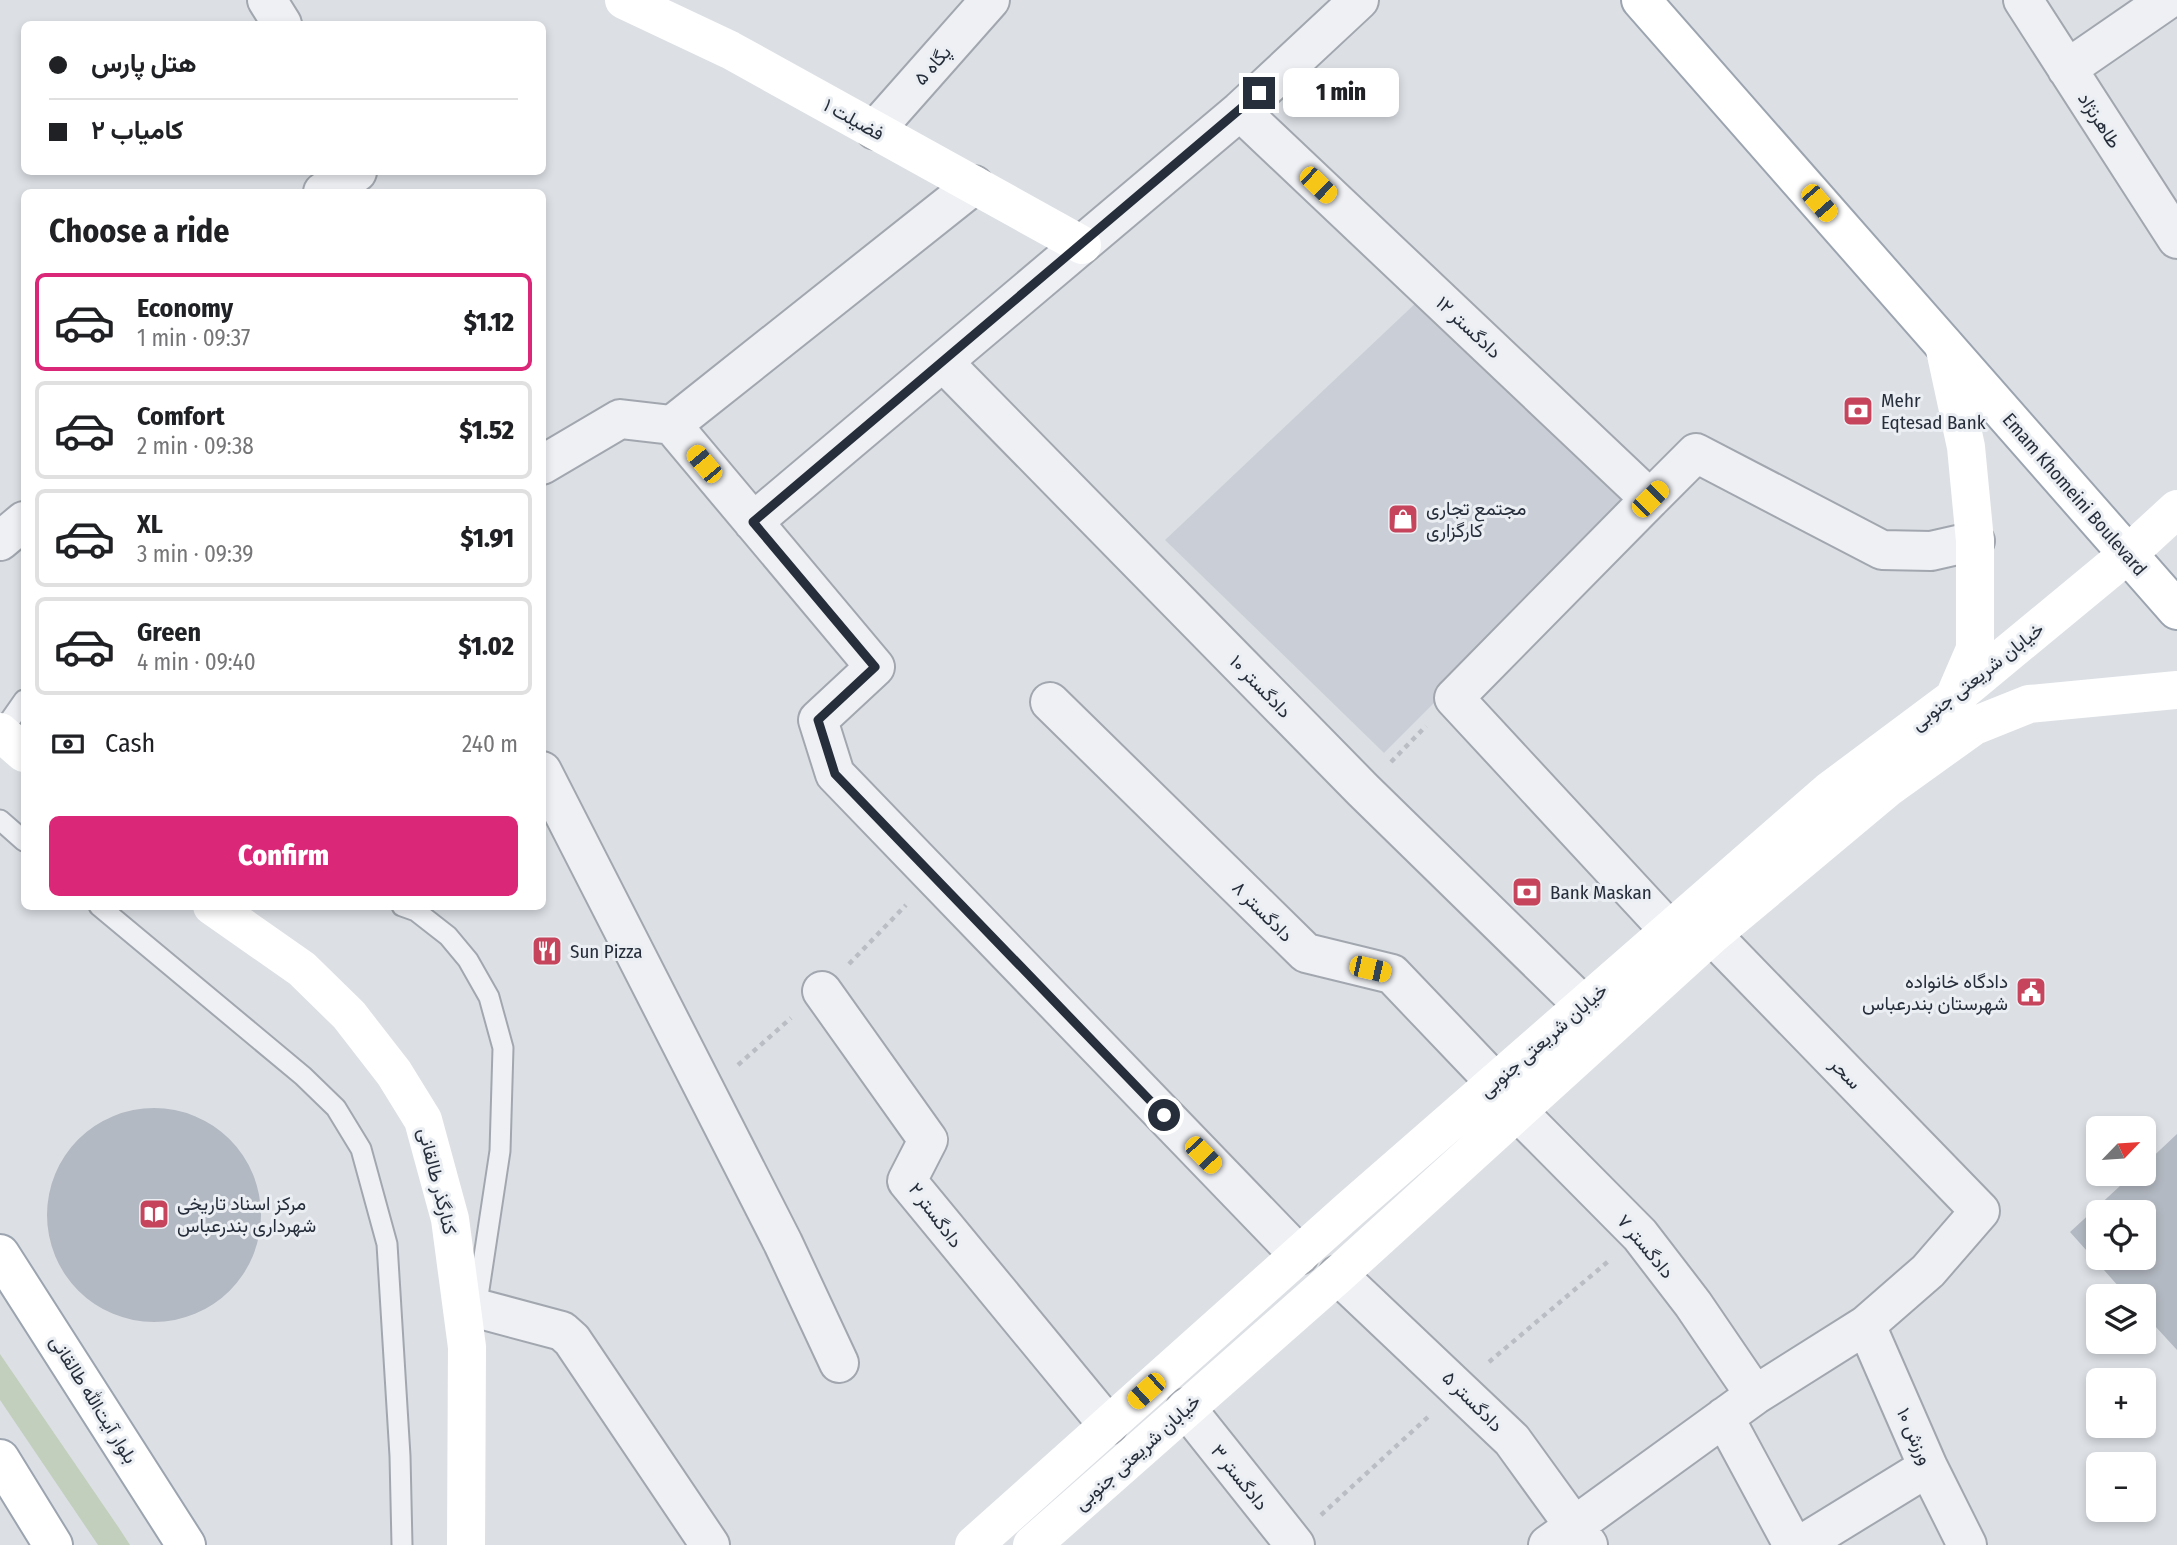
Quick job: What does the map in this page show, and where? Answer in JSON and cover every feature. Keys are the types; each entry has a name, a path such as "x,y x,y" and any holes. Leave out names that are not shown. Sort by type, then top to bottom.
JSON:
{"main road":[{"name":"فضیلت ۱","path":"624,0 730,50 1082,244"},
{"name":"Emam Khomeini Boulevard","path":"1641,0 2177,610"},
{"path":"1944,345 1966,447 1975,541 1975,649 1955,697"},
{"name":"خیابان شریعتی جنوبی","path":"974,1545 1299,1255 1829,790 1955,697 2128,554 2177,509"},
{"name":"خیابان شریعتی جنوبی","path":"1032,1545 1338,1275 1712,935 1889,787 1974,726 2029,704 2177,690"},
{"name":"کنارگذر طالقانی","path":"218,910 302,970 349,1015 394,1073 423,1120 450,1219 467,1347 466,1545"},
{"name":"بلوار آیت‌الله طالقانی","path":"0,1254 186,1545"},
{"path":"0,1458 53,1545"}],"street":[{"path":"267,0 280,21"},
{"name":"پگاه ۵","path":"875,130 990,0"},
{"path":"753,522 1240,111 1359,0"},
{"name":"طاهرنژاد","path":"2023,0 2177,239"},
{"path":"2067,69 2167,0"},
{"name":"دادگستر ۱۲","path":"1240,111 1650,499"},
{"path":"328,189 352,175"},
{"path":"672,425 974,185"},
{"name":"دادگستر ۱۰","path":"943,362 1363,790 1583,1006"},
{"path":"546,463 620,419 672,425 875,667 818,720 835,774 1299,1255"},
{"path":"1669,930 1454,698 1696,453 1882,550 1931,551 1975,541"},
{"path":"0,541 21,524"},
{"name":"دادگستر ۸","path":"1050,702 1306,953 1392,974 1495,1082"},
{"path":"546,779 783,1242 839,1363"},
{"name":"سحر","path":"1712,935 1980,1211 1928,1271 1866,1325"},
{"name":"دادگستر ۲","path":"822,991 928,1140 907,1181 1108,1425"},
{"name":"دادگستر ۷","path":"1518,1112 1640,1235 1693,1304 1755,1395"},
{"name":"دادگستر ۵","path":"1338,1275 1437,1365 1511,1440 1570,1538"},
{"path":"476,1308 562,1331 572,1340 710,1545"},
{"path":"1570,1538 1724,1417 1866,1325"},
{"name":"ورزش ۱۰","path":"1866,1325 1928,1467 1967,1545"},
{"name":"دادگستر ۳","path":"1186,1408 1295,1545"},
{"path":"1724,1417 1793,1545"},
{"path":"1801,1545 1928,1467"}],"lane":[{"path":"9,739 21,708"},
{"path":"0,820 21,838"},
{"path":"104,910 303,1076 336,1108 361,1149 387,1244 400,1456 402,1545"},
{"path":"413,910 427,919 468,960 489,997 503,1048 500,1151 476,1308 467,1347"}],"path":[{"path":"1363,790 1454,698"}],"shaded area":[{"name":"مجتمع تجاری کارگزاری","path":"1420,299 1639,498 1384,753 1165,540"}],"green space":[{"path":"0,1354 130,1545 98,1545 0,1400"}],"building":[{"name":"مرکز اسناد تاریخی شهرداری بندرعباس","path":"154,1108 195,1116 230,1139 253,1174 261,1215 253,1256 230,1291 195,1314 154,1322 113,1314 78,1291 55,1256 47,1215 55,1174 78,1139 113,1116"},
{"path":"2177,1134 2177,1350 2156,1327 2156,1284 2116,1284 2104,1270 2156,1270 2156,1200 2105,1200 2120,1186 2156,1186 2156,1154"},
{"path":"2086,1217 2086,1250 2070,1232"}],"place":[{"name":"Mehr Eqtesad Bank","path":"1858,411"},
{"name":"مجتمع تجاری کارگزاری","path":"1403,519"},
{"name":"Bank Maskan","path":"1527,892"},
{"name":"Sun Pizza","path":"547,951"},
{"name":"دادگاه خانواده شهرستان بندرعباس","path":"2031,992"},
{"name":"مرکز اسناد تاریخی شهرداری بندرعباس","path":"154,1214"}],"route":[{"path":"1164,1115 835,774 818,720 875,667 753,522 1259,93"}]}
